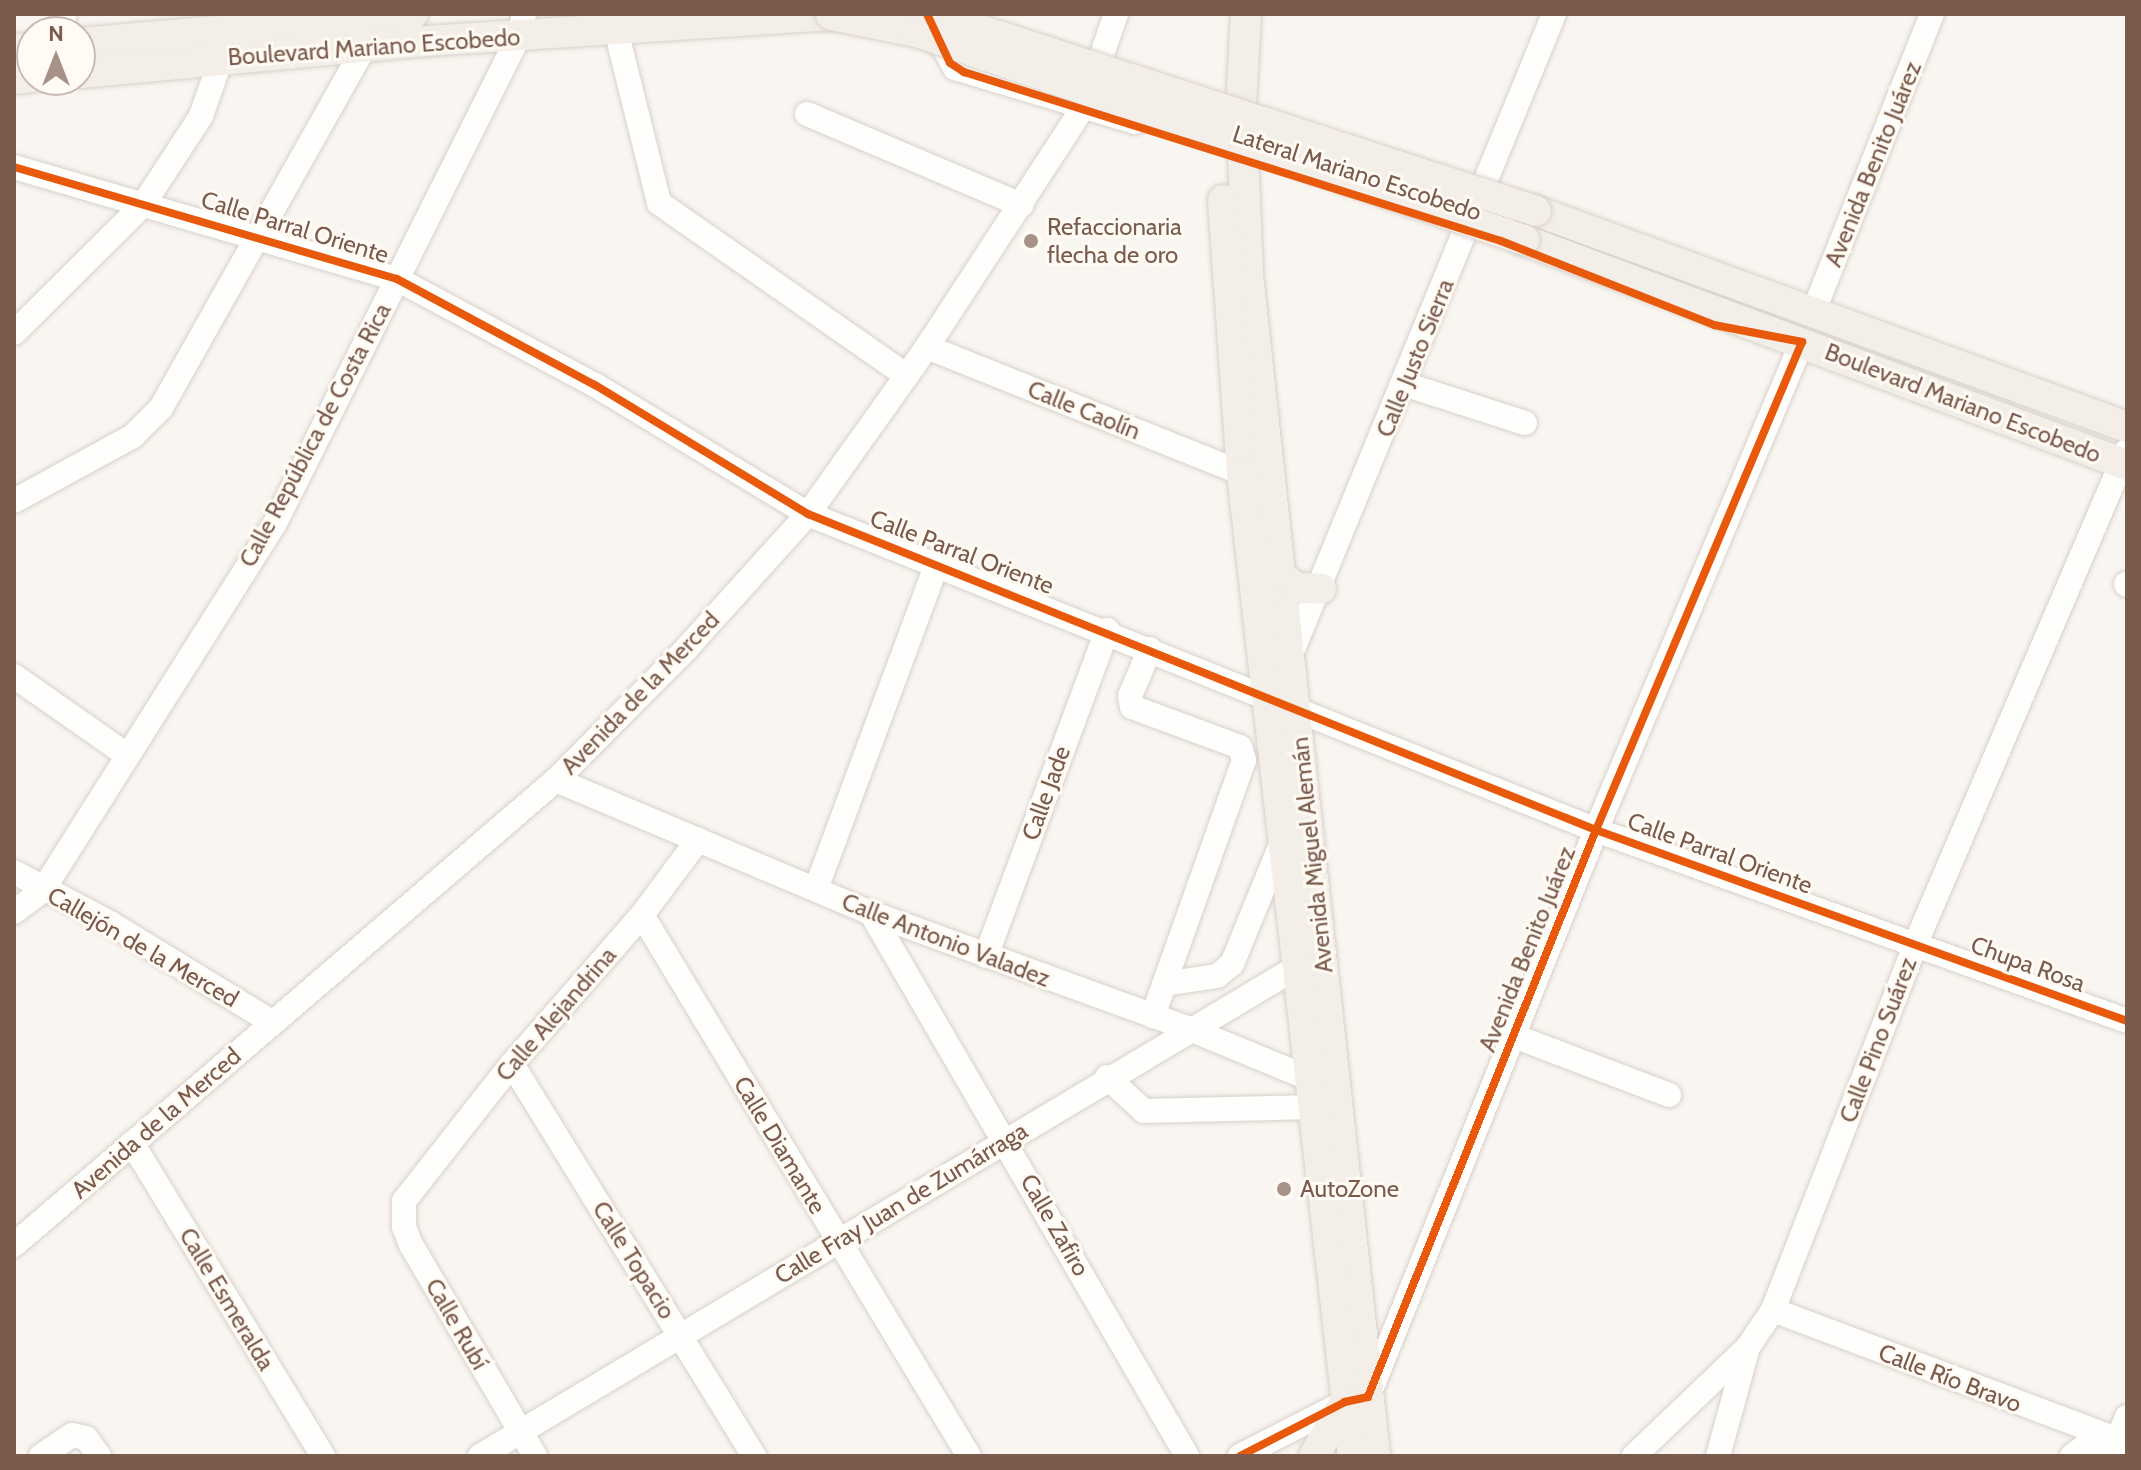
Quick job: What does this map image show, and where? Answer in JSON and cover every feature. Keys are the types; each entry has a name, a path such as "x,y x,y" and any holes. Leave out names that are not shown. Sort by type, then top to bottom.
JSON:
{"main road":[{"name":"Boulevard Mariano Escobedo","path":"929,14 1529,204 1799,309 2127,427"},
{"name":"Avenida Miguel Alemán","path":"1228,14 1233,154 1246,250 1279,575 1284,689 1284,837 1310,958"},
{"name":"Avenida Miguel Alemán","path":"1232,103 1246,14"},
{"name":"Boulevard Mariano Escobedo","path":"96,41 240,20 406,15"},
{"name":"Boulevard Mariano Escobedo","path":"96,71 365,46 521,25 616,30 831,15 917,32 1802,342 2125,460"},
{"name":"Avenida Miguel Alemán","path":"1233,154 1224,243 1242,473 1284,689 1322,1093 1356,1400 1340,1448"},
{"path":"1279,575 1297,588 1321,589"},
{"path":"1340,1448 1356,1400"}],"street":[{"name":"Lateral Mariano Escobedo","path":"929,14 955,68 1084,106 1466,230 1513,240"},
{"name":"Lateral Mariano Escobedo","path":"966,14 1103,63 1485,186 1529,204"},
{"name":"Avenida de la Merced","path":"14,1245 556,780 686,649 808,514 927,347 1084,106 1103,63 1116,14"},
{"path":"1232,103 1238,14"},
{"name":"Calle Justo Sierra","path":"1284,689 1321,589 1554,14"},
{"name":"Avenida Benito Juárez","path":"1799,309 1932,14"},
{"name":"Calle República de Costa Rica","path":"14,912 43,890 274,525 521,25"},
{"path":"616,30 659,203 906,375"},
{"path":"14,501 147,424 181,379 365,46"},
{"path":"14,333 143,205 201,116 221,59"},
{"path":"807,114 1021,205"},
{"path":"1233,154 1244,352 1284,689"},
{"name":"Calle Parral Oriente","path":"14,167 261,235 397,279 595,385 808,514 1150,649 1284,689 1596,830 1915,945"},
{"name":"Lateral Mariano Escobedo","path":"1513,240 1501,213 1529,204"},
{"name":"Avenida Benito Juárez","path":"1356,1400 1514,1036 1596,830 1802,342"},
{"name":"Calle Caolín","path":"927,347 1242,473"},
{"path":"1404,384 1525,423"},
{"name":"Calle Pino Suárez","path":"1718,1456 1748,1347 1773,1310 1915,945 2125,460"},
{"path":"816,889 937,564"},
{"name":"Calle Jade","path":"986,956 1107,630"},
{"path":"1150,649 1130,696 1132,707 1240,747 1244,760 1153,1016"},
{"path":"14,676 127,755"},
{"name":"Calle Antonio Valadez","path":"556,780 871,913 1187,1028 1322,1093"},
{"path":"1164,984 1217,976 1232,964 1284,837"},
{"name":"Calle Alejandrina","path":"412,1186 512,1064 642,915 698,840"},
{"name":"Callejón de la Merced","path":"14,872 110,923 273,1023"},
{"name":"Calle Zafiro","path":"871,913 1006,1139 1187,1456"},
{"name":"Calle Diamante","path":"642,915 969,1456"},
{"name":"Chupa Rosa","path":"1915,945 2127,1021"},
{"name":"Calle Fray Juan de Zumárraga","path":"480,1456 839,1243 1187,1028 1310,958"},
{"path":"1514,1036 1669,1095"},
{"name":"Calle Topacio","path":"512,1064 754,1456"},
{"path":"1107,1077 1144,1111 1322,1093"},
{"name":"Calle Esmeralda","path":"132,1143 323,1456"},
{"name":"Calle Rubí","path":"412,1186 403,1214 411,1245 535,1456"},
{"name":"Calle Río Bravo","path":"1773,1310 2117,1448"},
{"path":"1634,1456 1748,1347"},
{"path":"1240,1456 1356,1400"},
{"path":"2072,1456 2084,1447 2117,1448 2127,1417"},
{"path":"41,1456 64,1439 86,1438 99,1456"}],"cycle path":[{"path":"927,14 950,63 964,72 1501,241 1714,325 1802,342 1596,830 1368,1397 1345,1402 1240,1456"},
{"path":"14,167 397,279 595,385 808,514 1596,830 2127,1021"}],"place":[{"name":"Refaccionaria flecha de oro","path":"1031,241"},
{"name":"AutoZone","path":"1284,1189"}]}
